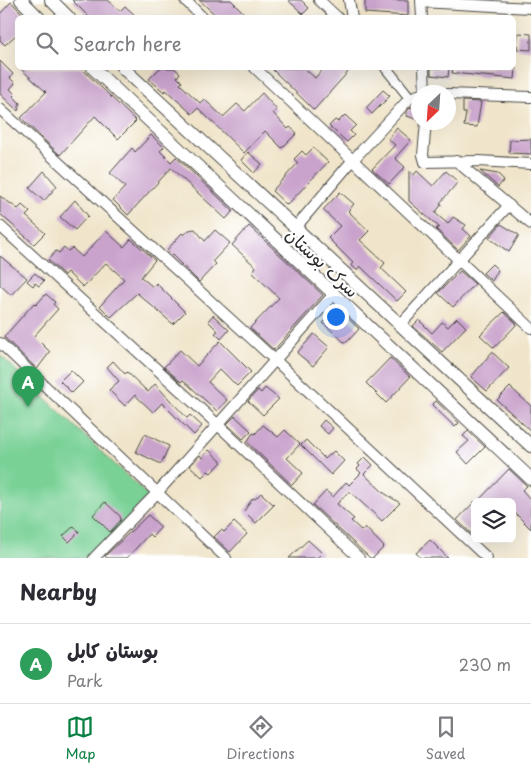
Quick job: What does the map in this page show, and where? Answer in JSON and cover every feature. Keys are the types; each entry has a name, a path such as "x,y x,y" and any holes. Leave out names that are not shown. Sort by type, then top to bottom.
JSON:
{"street":[{"path":"20,0 36,15"},
{"path":"51,0 66,15"},
{"path":"185,0 201,15"},
{"path":"319,0 335,15"},
{"path":"349,0 352,15"},
{"path":"422,15 421,1 479,3 531,8"},
{"name":"سرک بوستان","path":"95,70 531,479"},
{"name":"سرک بوستان","path":"125,70 294,228 402,324 531,446"},
{"path":"258,70 531,328"},
{"path":"388,70 411,94"},
{"path":"424,70 425,85"},
{"path":"456,94 531,97"},
{"path":"294,228 352,160 411,100"},
{"path":"0,109 275,360 487,558"},
{"path":"425,130 423,155 425,162 531,164"},
{"path":"456,162 531,224"},
{"path":"402,324 458,259 509,205"},
{"path":"0,226 218,424 359,558"},
{"path":"348,309 364,292"},
{"path":"96,557 157,493 333,295"},
{"path":"0,343 226,558"}],"green space":[{"path":"0,355 148,496 90,558 0,558"}],"building":[{"path":"72,0 108,0 120,11 125,6 135,15 87,15"},
{"path":"199,0 231,0 243,12 240,15 216,15"},
{"path":"288,0 301,0 309,8 303,14"},
{"path":"365,0 408,0 408,15 365,13"},
{"path":"11,2 24,15 15,15 15,36 5,45 0,40 0,14"},
{"path":"518,33 531,34 531,50 517,49"},
{"path":"0,61 13,74 10,78 15,83 10,89 15,94 13,96 20,103 18,111 0,94"},
{"path":"22,70 83,70 136,121 118,139 95,116 60,155 21,118 46,92"},
{"path":"158,70 176,70 180,73 177,77 182,82 180,84 200,103 204,99 223,117 237,104 245,111 262,93 277,110 273,113 288,129 290,127 297,133 282,148 265,131 244,153 198,108 192,114 166,90 164,92 149,79"},
{"path":"273,70 306,70 315,78 322,70 346,70 348,72 314,110"},
{"path":"431,70 449,70 448,77 431,75"},
{"path":"453,70 516,70 515,79 452,73"},
{"path":"383,90 390,96 372,114 366,108"},
{"path":"463,101 481,102 477,127 464,126 466,113 463,113"},
{"path":"411,107 411,117 407,116 407,111"},
{"path":"345,115 356,125 350,131 354,135 347,142 329,126 335,120 338,122"},
{"path":"397,128 411,140 395,158 405,167 389,184 372,169 395,145 388,139"},
{"path":"151,135 164,147 160,151 171,162 176,157 233,211 226,219 171,168 128,215 113,200 125,187 110,173 132,148 135,152"},
{"path":"531,139 531,154 509,153 510,140"},
{"path":"313,148 328,162 287,205 272,191 298,163 294,159 302,151 306,155"},
{"path":"248,152 262,164 254,173 241,160"},
{"path":"44,171 57,186 44,201 29,188"},
{"path":"409,171 414,175 417,171 433,186 446,171 458,182 440,203 442,204 435,213 448,224 453,217 466,225 463,229 471,236 458,250 436,229 439,227 409,201"},
{"path":"480,171 498,174 504,180 498,187"},
{"path":"340,192 354,204 348,211 369,231 360,240 385,263 381,268 406,292 397,301 360,266 357,270 351,265 353,263 328,238 340,226 323,210"},
{"path":"0,196 18,209 22,205 30,212 26,216 45,233 34,244 0,214"},
{"path":"75,200 88,216 75,230 60,217"},
{"path":"501,224 519,235 509,252 489,238"},
{"path":"249,226 323,295 274,350 250,328 279,298 252,272 256,267 232,245"},
{"path":"195,229 205,241 215,230 230,243 213,261 216,264 199,282 167,250 182,233 184,235 189,230"},
{"path":"106,231 124,247 131,239 155,260 141,277 153,287 156,283 185,312 173,324 137,293 111,317 100,306 124,279 106,263 83,287 67,272 64,275 48,260 56,251 59,253 64,247 68,251 72,248 82,257"},
{"path":"0,256 27,278 11,295 0,285"},
{"path":"492,264 498,270 492,281 483,273"},
{"path":"460,271 475,284 453,307 438,293"},
{"path":"35,273 44,281 39,286 35,283 33,286 27,281"},
{"path":"46,294 55,302 53,304 58,309 34,336 50,352 37,369 4,337 34,303 36,305"},
{"path":"337,308 359,329 347,342 344,342 323,323"},
{"path":"504,312 517,324 494,348 480,335"},
{"path":"213,315 229,330 221,339 215,333 218,331 208,321"},
{"path":"457,318 466,327 442,352 413,326 419,320 432,333 442,322 448,327"},
{"path":"314,334 329,347 313,366 297,353"},
{"path":"220,341 251,372 237,386 220,369 208,382 227,400 217,411 183,380 181,382 164,367 180,350 197,366"},
{"path":"492,352 509,368 487,391 471,377"},
{"path":"390,358 410,377 386,403 366,383"},
{"path":"113,361 125,374 127,372 148,392 155,384 187,418 190,415 202,426 194,435 162,403 153,412 135,395 125,406 109,390 119,381 107,367"},
{"path":"71,370 83,382 72,393 60,381"},
{"path":"510,387 531,406 531,431 497,400"},
{"path":"265,388 279,399 263,415 248,401 258,390 261,393"},
{"path":"436,401 459,423 455,427 432,405"},
{"path":"235,416 251,431 243,439 227,424"},
{"path":"324,420 333,428 328,434 319,426"},
{"path":"263,425 278,437 285,430 300,444 287,458 303,473 292,485 247,442 253,433 255,434"},
{"path":"468,431 485,447 468,464 457,452 469,441 463,436"},
{"path":"145,434 169,446 161,464 136,452"},
{"path":"306,440 325,459 334,451 344,461 331,475 301,445"},
{"path":"209,450 222,462 211,473 208,471 202,477 190,466 200,455 202,458"},
{"path":"365,457 373,465 364,474 384,493 400,503 382,521 349,491 337,504 354,519 351,521 362,531 365,527 384,547 373,558 370,558 313,505 326,491 333,497 346,482 349,485 361,473 357,469 360,466 358,464"},
{"path":"509,469 527,486 522,490 531,500 531,529 516,514 516,498 481,498"},
{"path":"261,493 274,505 256,523 244,511 253,498 255,499"},
{"path":"105,502 120,516 121,520 110,532 93,515"},
{"path":"471,505 471,533 457,520"},
{"path":"148,515 161,527 152,537 149,534 127,558 107,558 105,556"},
{"path":"234,522 247,534 230,552 214,537 221,530 224,532"},
{"path":"74,526 79,532 69,542 63,536"},
{"path":"308,540 322,553 317,558 289,558"},
{"path":"430,540 448,558 421,558 416,553"}],"place":[{"name":"بوستان کابل","path":"28,407"}]}
